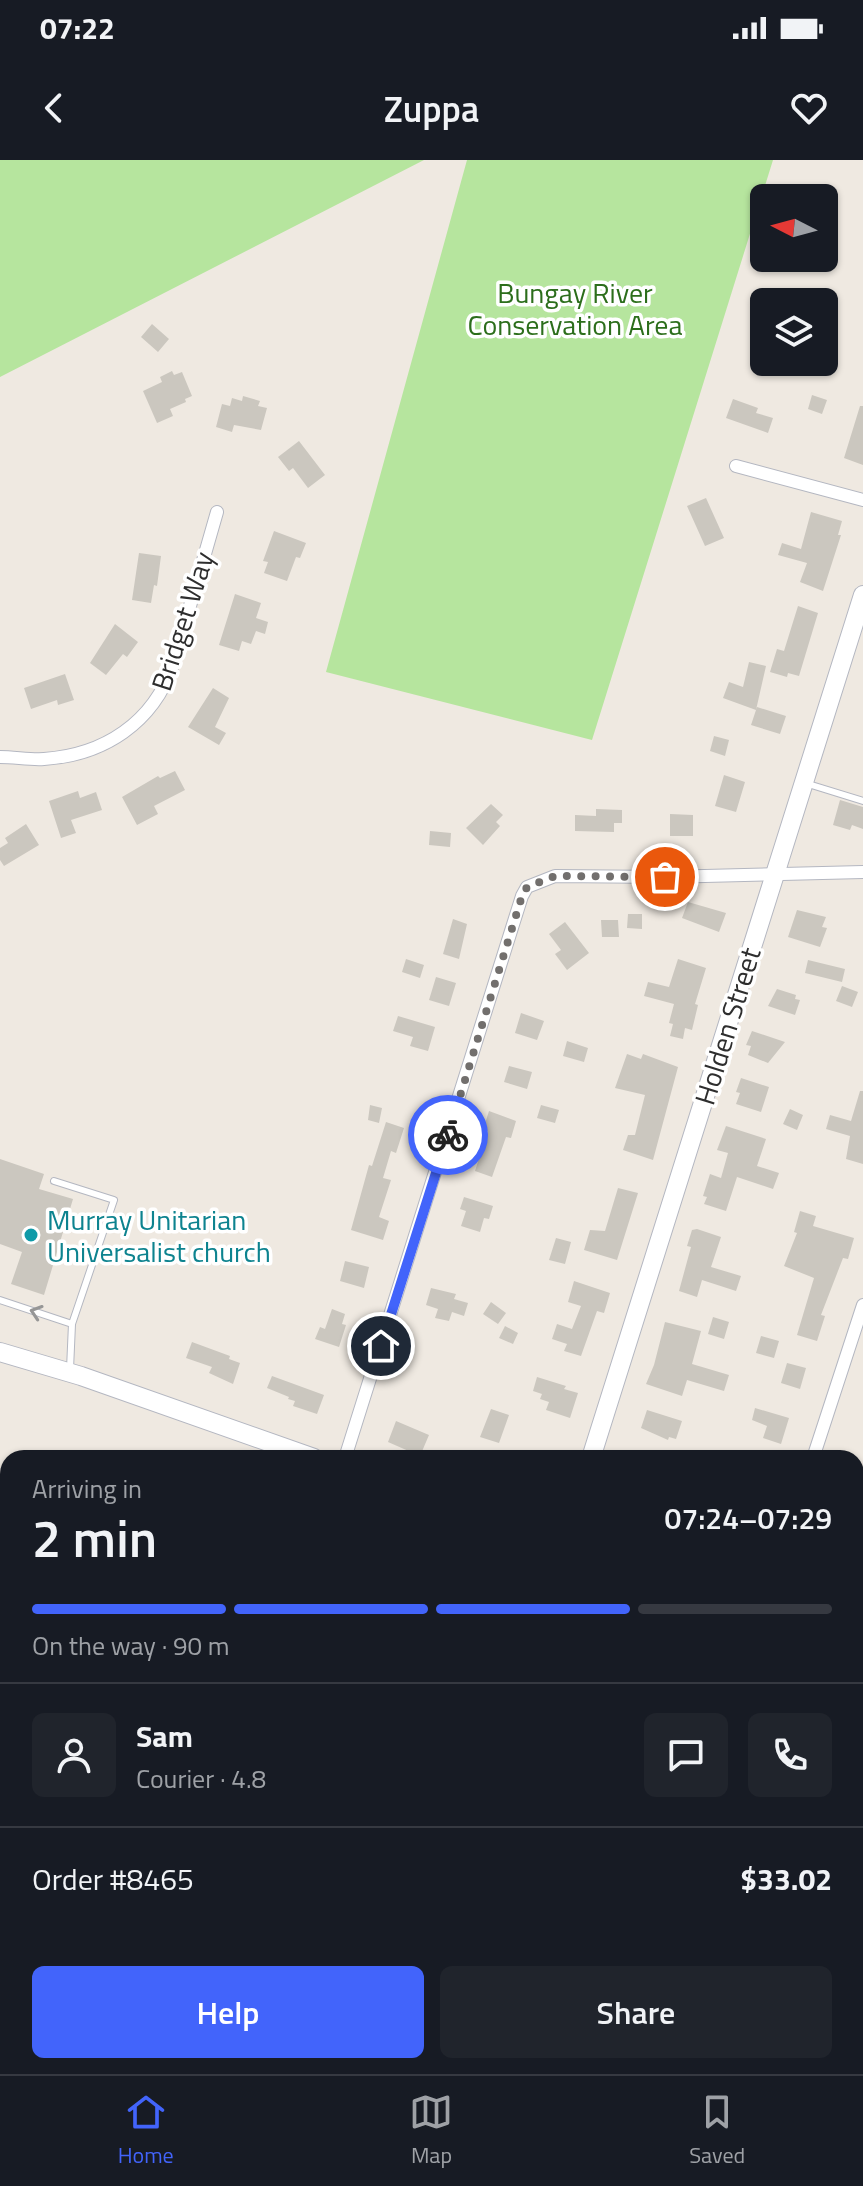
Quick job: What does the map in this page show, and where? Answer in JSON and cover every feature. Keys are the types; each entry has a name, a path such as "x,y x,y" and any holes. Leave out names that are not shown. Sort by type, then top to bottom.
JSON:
{"main road":[{"name":"Holden Street","path":"594,1450 863,595"},
{"path":"0,1352 70,1373 291,1450"}],"street":[{"path":"736,466 863,500"},
{"name":"Bridget Way","path":"0,757 42,759 102,746 132,727 151,709 173,665 217,512"},
{"path":"348,1450 527,887 555,876 665,877 863,872"},
{"path":"816,1450 863,1305"}],"lane":[{"path":"804,783 863,801"},
{"path":"54,1181 114,1200 72,1324 70,1373"},
{"path":"0,1300 72,1324"}],"green space":[{"path":"0,160 424,160 0,377"},
{"name":"Bungay River Conservation Area","path":"467,160 773,160 766,184 750,184 750,234 592,740 326,672"}],"building":[{"path":"152,324 169,339 158,352 141,337"},
{"path":"172,371 174,375 182,372 192,396 170,409 173,416 157,423 143,391 162,382 160,377"},
{"path":"812,395 827,400 822,414 808,409"},
{"path":"243,396 260,401 258,406 267,408 261,430 234,425 232,432 216,427 222,404 230,406 232,398 242,401"},
{"path":"733,399 758,408 756,413 773,418 768,433 726,418"},
{"path":"860,406 863,406 863,465 844,458"},
{"path":"299,441 325,475 308,488 293,468 289,471 278,457"},
{"path":"706,498 724,538 705,546 687,506"},
{"path":"811,512 842,521 838,535 841,535 823,591 800,582 807,563 778,555 782,543 801,549"},
{"path":"274,531 306,543 300,558 296,557 287,581 264,573 268,562 263,561"},
{"path":"139,553 161,556 151,603 132,600"},
{"path":"235,594 261,603 256,618 268,622 265,634 256,631 251,644 242,641 239,651 219,645"},
{"path":"798,606 818,613 799,676 788,673 787,677 770,672 777,649 784,651"},
{"path":"115,624 138,642 127,657 123,654 106,675 90,663"},
{"path":"749,662 766,666 756,710 723,698 729,682 743,687"},
{"path":"65,674 74,700 58,705 57,700 31,709 24,688"},
{"path":"213,688 229,698 215,727 226,733 219,745 188,727"},
{"path":"757,707 786,716 780,734 751,725"},
{"path":"714,736 729,740 725,756 710,751"},
{"path":"175,771 185,790 154,806 158,814 137,825 122,797 158,776 160,778"},
{"path":"724,775 745,782 736,812 715,806"},
{"path":"78,791 80,798 96,792 102,810 71,820 76,833 61,838 49,801"},
{"path":"840,800 863,807 863,829 852,825 850,830 833,825"},
{"path":"491,804 503,815 496,822 500,826 483,845 466,828"},
{"path":"596,809 622,810 622,823 614,823 614,832 575,831 575,815 596,816"},
{"path":"670,814 693,815 693,836 670,836"},
{"path":"26,824 39,845 4,866 0,860 0,848 8,843 5,838"},
{"path":"430,831 451,833 450,847 429,845"},
{"path":"688,902 726,913 719,932 682,918"},
{"path":"797,910 826,917 822,927 827,928 820,947 788,937"},
{"path":"628,914 642,914 642,929 627,928"},
{"path":"453,919 467,924 459,959 443,954"},
{"path":"601,920 618,920 619,937 602,937"},
{"path":"565,922 589,953 567,970 555,954 561,950 549,934"},
{"path":"406,959 424,965 420,978 402,972"},
{"path":"678,959 706,968 695,1004 698,1005 692,1030 685,1028 683,1039 670,1036 673,1024 669,1023 674,1004 644,996 648,982 669,987"},
{"path":"808,960 845,969 842,982 805,973"},
{"path":"436,977 456,983 449,1006 429,1000"},
{"path":"842,986 858,992 852,1007 836,1001"},
{"path":"777,989 796,995 795,999 800,1000 795,1015 768,1006"},
{"path":"521,1013 544,1021 537,1040 515,1033"},
{"path":"398,1016 435,1027 428,1051 410,1046 413,1037 393,1031"},
{"path":"752,1031 785,1042 768,1063 748,1055 751,1046 746,1045"},
{"path":"567,1041 588,1048 584,1062 563,1056"},
{"path":"627,1054 641,1059 643,1054 678,1067 653,1160 623,1150 628,1135 635,1135 645,1095 615,1088"},
{"path":"509,1066 532,1072 527,1089 504,1082"},
{"path":"741,1078 769,1087 761,1112 736,1104"},
{"path":"860,1091 863,1091 863,1164 846,1159 850,1136 826,1129 830,1115 851,1121"},
{"path":"370,1105 382,1108 379,1123 368,1120"},
{"path":"541,1105 559,1110 555,1123 537,1118"},
{"path":"790,1109 803,1115 797,1130 783,1124"},
{"path":"489,1111 516,1121 511,1138 506,1137 492,1177 475,1171 488,1131 483,1130"},
{"path":"386,1122 404,1128 396,1153 391,1151 383,1178 391,1180 379,1217 389,1221 383,1240 351,1230 369,1165 372,1166"},
{"path":"726,1126 766,1139 757,1166 779,1173 773,1189 737,1177 726,1211 704,1204 707,1197 703,1196 710,1174 721,1178 728,1153 717,1150"},
{"name":"Murray Unitarian Universalist church","path":"0,1159 44,1174 39,1189 73,1199 44,1295 11,1284 22,1252 0,1244"},
{"path":"618,1188 638,1193 617,1260 584,1250 590,1230 605,1231"},
{"path":"464,1197 493,1206 489,1219 484,1218 480,1232 461,1226 466,1211 460,1209"},
{"path":"800,1211 816,1216 813,1226 854,1238 848,1259 843,1258 821,1315 825,1316 817,1341 797,1335 814,1278 784,1266 797,1233 794,1232"},
{"path":"692,1230 721,1237 711,1267 741,1276 736,1291 702,1280 697,1297 679,1291 691,1247 687,1246"},
{"path":"556,1238 571,1242 565,1264 549,1260"},
{"path":"345,1261 369,1267 364,1288 340,1281"},
{"path":"574,1281 610,1293 604,1313 597,1311 581,1356 564,1351 567,1344 552,1339 557,1324 572,1329 581,1306 568,1302"},
{"path":"431,1288 456,1294 454,1299 468,1303 464,1316 452,1312 449,1321 435,1318 438,1309 426,1305"},
{"path":"491,1302 506,1313 498,1324 483,1314"},
{"path":"332,1309 345,1314 342,1324 346,1325 339,1347 315,1339 320,1327 325,1329"},
{"path":"713,1317 729,1322 724,1339 708,1334"},
{"path":"665,1322 701,1331 692,1364 729,1375 724,1391 687,1380 682,1396 646,1384"},
{"path":"505,1326 518,1333 513,1344 499,1338"},
{"path":"761,1336 779,1341 774,1358 756,1353"},
{"path":"192,1342 230,1356 229,1359 240,1363 233,1384 209,1373 212,1367 186,1358"},
{"path":"787,1363 806,1368 800,1389 781,1383"},
{"path":"272,1376 324,1395 317,1414 293,1406 295,1401 267,1388"},
{"path":"537,1377 578,1393 570,1418 546,1410 549,1402 540,1399 542,1394 533,1391"},
{"path":"755,1408 789,1418 781,1444 763,1438 767,1426 752,1420"},
{"path":"491,1409 509,1415 499,1443 480,1437"},
{"path":"647,1410 682,1421 676,1439 669,1437 668,1440 641,1428"},
{"path":"396,1421 429,1435 423,1450 406,1450 388,1442"}],"way so far":[{"path":"448,1135 527,887 555,876 665,877"}],"place":[{"name":"Murray Unitarian Universalist church","path":"31,1235"}],"route":[{"path":"381,1346 448,1135"}]}
